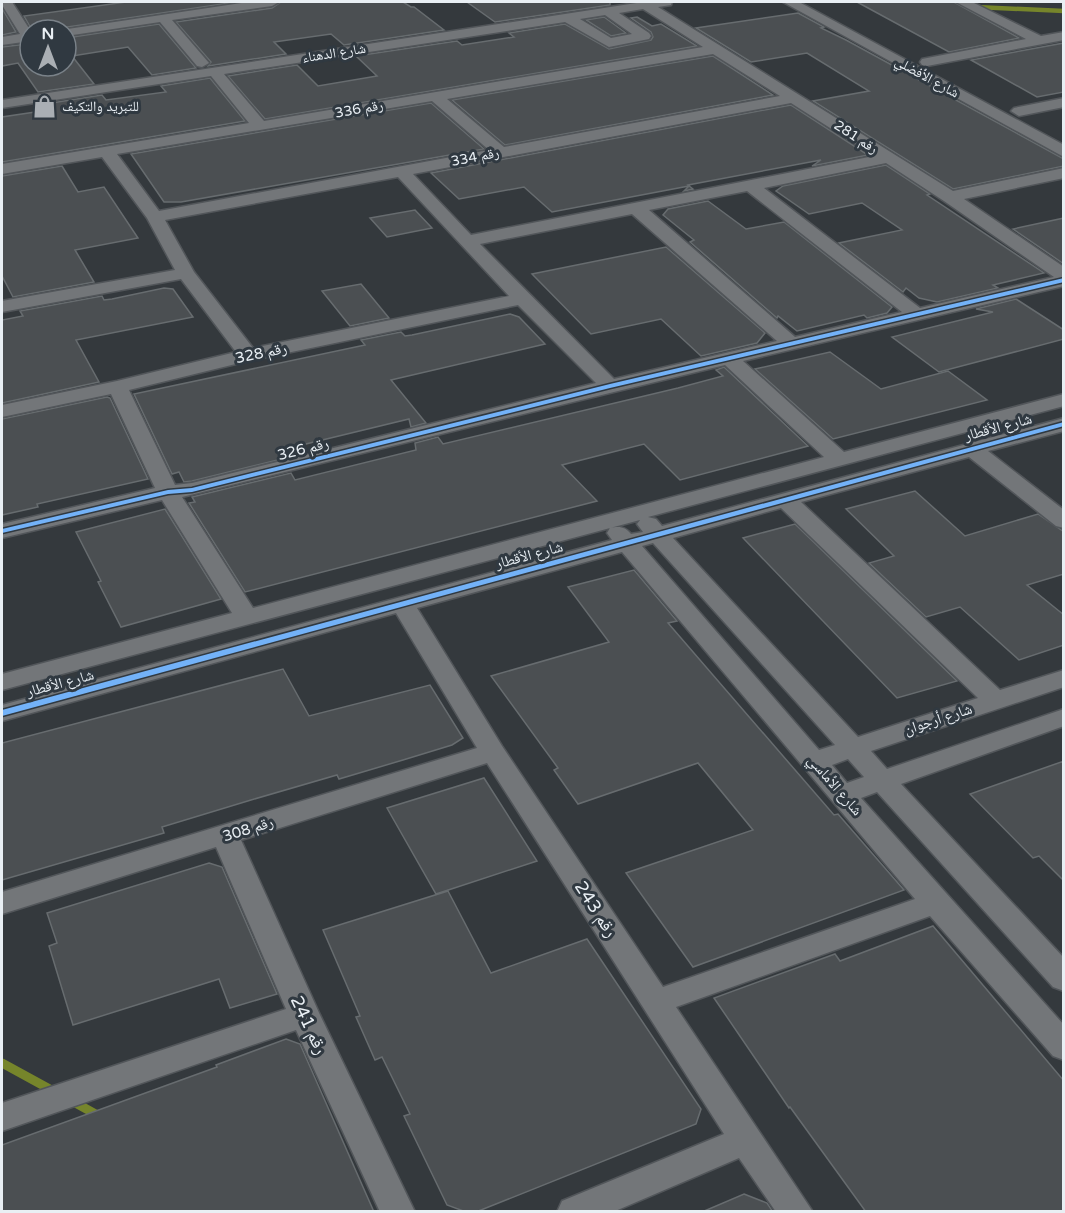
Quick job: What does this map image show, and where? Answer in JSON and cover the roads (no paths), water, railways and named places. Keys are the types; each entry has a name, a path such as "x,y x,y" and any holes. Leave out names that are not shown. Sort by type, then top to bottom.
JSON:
{"street":[{"path":"6,2 18,20"},
{"path":"78,30 272,2"},
{"name":"شارع الدهناء","path":"2,104 208,67 603,6 666,2"},
{"name":"شارع الأفضلي","path":"790,2 1064,152"},
{"name":"شارع الأفضلي","path":"815,2 1064,135"},
{"path":"966,3 986,2"},
{"path":"966,3 1038,40"},
{"name":"رقم 281","path":"645,5 950,197 1064,278"},
{"path":"567,17 603,41 617,43 644,36 603,6"},
{"name":"شارع الدهناء","path":"2,94 567,17 603,6"},
{"path":"163,18 260,126"},
{"path":"927,62 1064,36"},
{"path":"2,41 18,39"},
{"name":"رقم 336","path":"2,169 717,49"},
{"path":"435,96 501,153"},
{"name":"رقم 334","path":"155,217 796,98"},
{"path":"1019,111 1064,102"},
{"path":"106,151 155,217 186,273 248,355"},
{"path":"468,241 889,158"},
{"path":"401,171 522,299 610,386"},
{"path":"950,197 1064,173"},
{"path":"750,186 916,315"},
{"path":"636,208 791,344"},
{"path":"2,307 186,273"},
{"name":"رقم 326","path":"2,531 168,492 192,490 610,386 1064,278"},
{"name":"رقم 328","path":"2,411 117,387 248,355 522,299"},
{"path":"730,358 840,460"},
{"path":"117,387 168,492 246,616"},
{"name":"شارع الأقطار","path":"2,713 402,603 617,532 640,514 1064,400"},
{"name":"شارع الأقطار","path":"2,682 246,616 617,532 657,535 1064,424"},
{"path":"971,448 1060,514"},
{"path":"785,499 995,700"},
{"path":"640,514 657,535 864,744 1064,979"},
{"name":"شارع الأماسي","path":"617,532 935,903 1064,1047"},
{"name":"رقم 243","path":"402,603 493,752 657,1000 746,1140 796,1212"},
{"name":"شارع أرجوان","path":"814,761 1064,678"},
{"path":"843,794 1064,717"},
{"name":"رقم 308","path":"2,903 493,752"},
{"name":"رقم 241","path":"225,836 304,1016 398,1212"},
{"path":"657,1000 935,903"},
{"path":"2,1117 304,1016"},
{"path":"574,1212 746,1140"}],"waterway":[{"path":"871,2 890,2"},
{"path":"976,7 1064,11"},
{"path":"2,1063 55,1092"},
{"path":"72,1101 99,1116"}],"place":[{"name":"للتبرید والتکیف","path":"44,106"}]}
